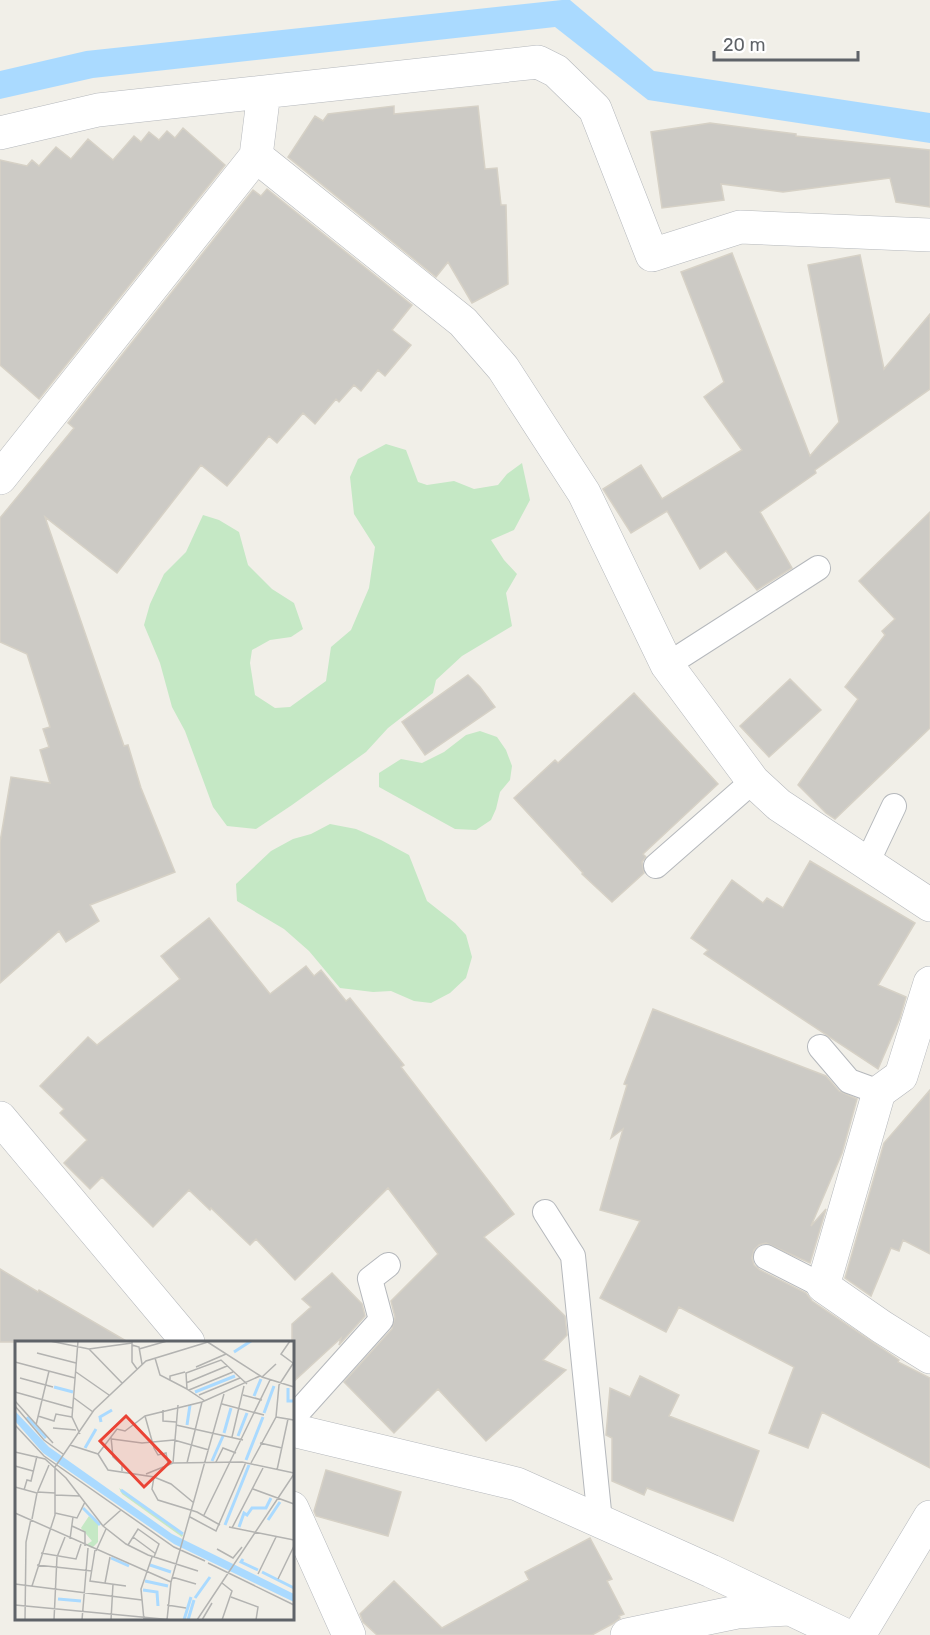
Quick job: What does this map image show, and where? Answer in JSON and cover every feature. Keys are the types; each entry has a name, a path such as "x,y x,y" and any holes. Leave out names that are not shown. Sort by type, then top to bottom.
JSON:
{"street":[{"path":"0,133 98,110 538,62 556,71 595,109 652,255 740,226 930,235"},
{"path":"0,478 256,156 264,92"},
{"path":"256,156 463,322 503,368 584,493 667,665 753,781 779,805 930,905"},
{"path":"930,983 901,1076 879,1092 824,1286 930,1357"},
{"path":"0,1118 187,1341"},
{"path":"294,1430 517,1484 844,1635"},
{"path":"294,1512 349,1635"},
{"path":"859,1635 930,1517"},
{"path":"627,1635 737,1612 791,1609"}],"lane":[{"path":"667,665 818,568"},
{"path":"656,866 753,781"},
{"path":"867,863 894,806"},
{"path":"820,1047 849,1081 879,1092"},
{"path":"545,1212 573,1256 600,1521"},
{"path":"766,1257 824,1286"},
{"path":"294,1417 381,1320 370,1279 388,1264"}],"green space":[{"path":"386,444 406,450 418,482 427,485 454,481 474,489 498,485 507,474 522,463 530,500 514,530 491,540 504,560 517,574 506,593 512,626 462,656 436,680 433,693 388,728 366,752 292,805 256,829 227,826 213,807 185,731 172,707 160,663 144,625 150,604 164,574 186,552 203,515 219,520 239,532 248,565 272,589 294,603 303,629 291,637 270,640 252,650 250,663 255,695 275,708 290,707 326,681 331,647 351,630 369,588 375,547 354,514 350,477 358,459"},
{"path":"480,731 497,737 506,750 512,766 510,780 500,792 491,820 476,830 455,829 379,787 379,773 401,759 422,763 444,752 466,735"},
{"path":"330,824 356,829 409,855 427,901 455,923 466,935 472,957 466,978 450,993 431,1003 414,1001 391,991 373,992 340,988 309,951 284,929 237,901 236,884 271,851"}],"water":[{"path":"570,0 654,71 930,113 930,143 648,100 555,27 93,78 0,99 0,71 86,51"}],"building":[{"path":"394,106 394,114 478,106 485,169 497,168 501,205 506,205 508,284 472,303 448,262 436,277 288,157 315,116 323,121 328,114"},
{"path":"710,123 796,134 796,136 930,150 930,207 896,202 890,178 783,192 721,184 724,200 662,208 651,132"},
{"path":"183,128 225,165 39,399 0,365 0,160 27,166 32,160 39,166 56,147 71,159 88,139 113,160 134,136 141,142 149,132 159,140 167,131 175,138"},
{"path":"267,189 412,305 392,330 411,345 385,376 378,370 361,391 354,385 339,402 336,399 315,424 303,413 277,443 269,436 227,486 201,465 117,573 45,517 124,746 128,745 141,788 175,872 90,905 99,921 66,942 59,931 0,983 0,842 11,777 50,783 40,750 49,747 43,729 50,727 27,654 0,642 0,518 74,428 68,423 253,190 261,196"},
{"path":"732,253 810,456 839,422 808,265 860,255 884,369 930,314 930,389 760,512 792,568 757,590 726,551 700,569 667,511 631,533 603,489 641,465 662,499 742,450 704,397 724,382 681,272"},
{"path":"930,512 930,728 835,819 798,785 858,699 845,687 885,635 882,631 895,619 859,581"},
{"path":"468,675 495,707 425,755 402,722"},
{"path":"790,679 821,710 769,757 740,726"},
{"path":"634,693 718,784 643,854 646,857 642,862 644,873 612,902 582,874 514,798 555,760 558,763"},
{"path":"810,861 915,923 878,985 906,997 900,1018 878,1069 704,954 708,950 691,938 732,880 763,903 767,898 783,908"},
{"path":"209,918 270,994 306,966 314,976 321,970 346,1001 350,998 404,1065 401,1067 514,1214 484,1237 565,1316 567,1335 543,1360 566,1370 486,1441 438,1389 394,1433 344,1382 392,1329 395,1317 391,1301 438,1254 388,1188 295,1280 256,1239 250,1245 189,1190 153,1227 102,1177 90,1189 64,1163 87,1140 60,1113 64,1109 40,1086 88,1037 97,1045 180,979 161,956"},
{"path":"653,1009 826,1076 839,1091 857,1099 842,1153 811,1226 826,1209 810,1263 766,1243 754,1250 752,1258 754,1265 760,1270 806,1293 812,1301 899,1360 898,1362 930,1378 930,1468 822,1412 808,1448 769,1433 794,1367 679,1307 666,1332 600,1298 640,1221 600,1210 623,1129 611,1138 627,1085 624,1084"},
{"path":"930,1090 930,1254 903,1240 899,1251 891,1248 871,1296 845,1278 884,1143"},
{"path":"0,1269 126,1341 15,1341 0,1342"},
{"path":"332,1273 362,1304 365,1316 339,1345 341,1338 294,1381 292,1324 311,1307 302,1299"},
{"path":"640,1376 679,1395 669,1416 759,1451 733,1521 647,1488 644,1495 612,1481 612,1438 606,1435 610,1388 630,1397"},
{"path":"326,1470 401,1492 388,1536 316,1516 314,1511"},
{"path":"590,1538 612,1579 607,1581 624,1614 592,1635 377,1635 363,1622 360,1614 394,1581 442,1628 529,1580 525,1572"}]}
